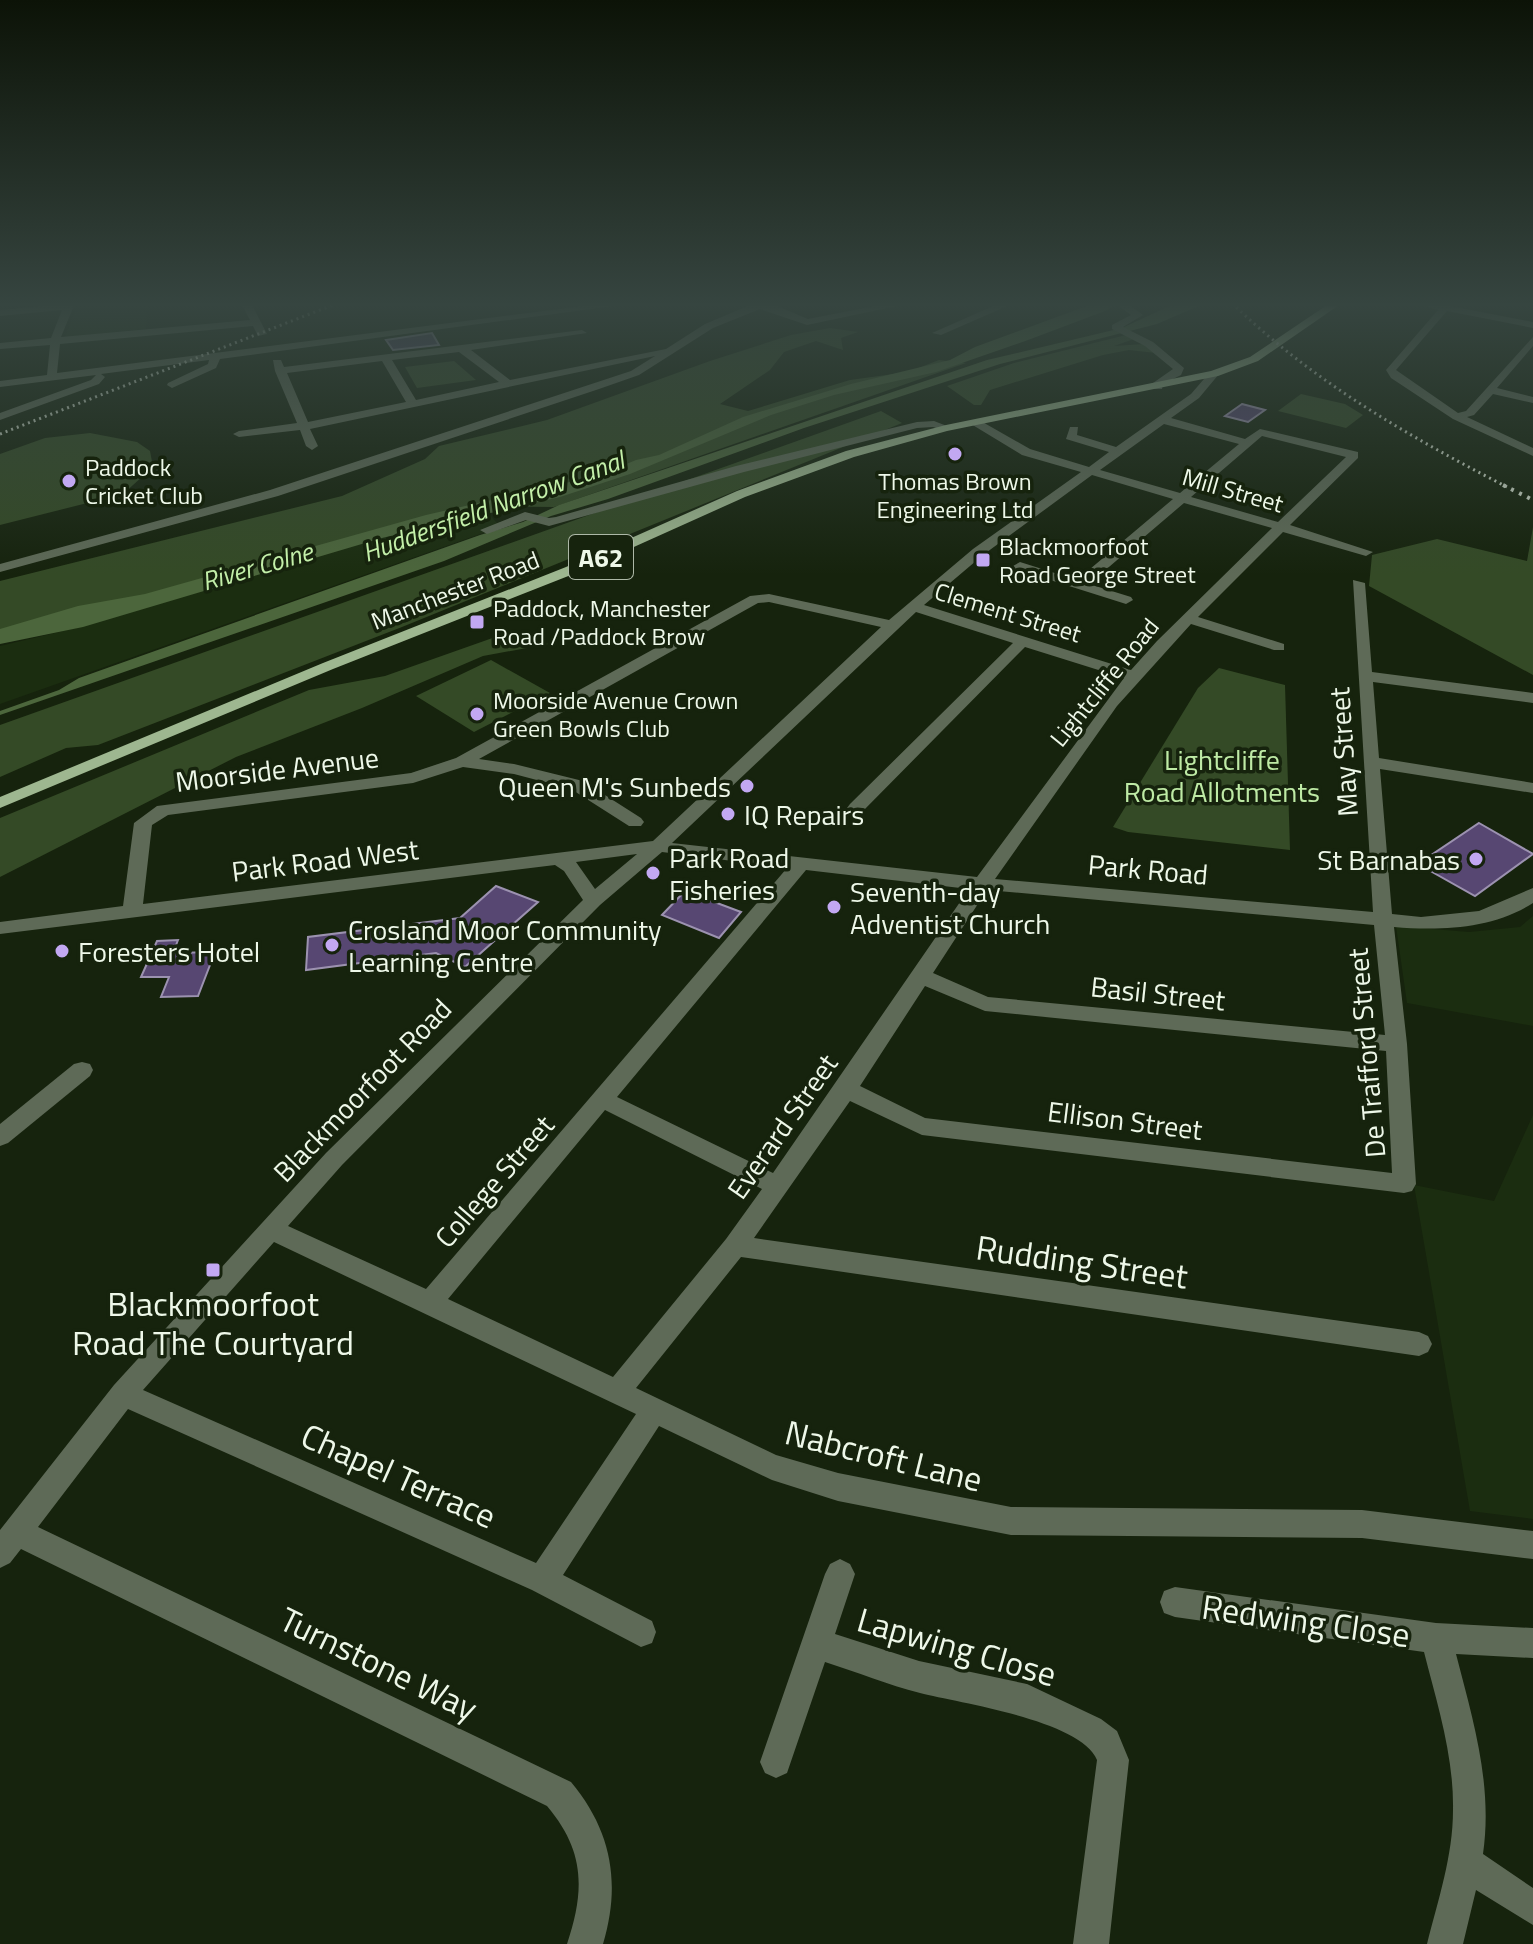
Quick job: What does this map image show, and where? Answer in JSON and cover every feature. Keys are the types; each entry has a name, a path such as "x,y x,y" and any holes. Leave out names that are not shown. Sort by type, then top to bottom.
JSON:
{"main road":[{"name":"Manchester Road","path":"0,803 328,666 571,570 741,494 864,450 946,428 1123,394"}],"street":[{"path":"0,417 63,394"},
{"path":"290,394 312,446"},
{"path":"407,394 413,404"},
{"path":"239,434 303,426 462,394"},
{"path":"0,568 274,493 574,394"},
{"name":"Blackmoorfoot Road","path":"9,1543 123,1394 270,1229 334,1159 593,901 658,846 892,625 978,552 1197,394"},
{"path":"1422,394 1457,417 1533,452"},
{"path":"1457,417 1470,413 1488,394"},
{"path":"1507,394 1533,400"},
{"path":"1160,419 1248,443"},
{"name":"Mill Street","path":"975,422 1026,452 1366,552"},
{"path":"487,530 514,519 558,520 740,469 917,425 934,424 946,428"},
{"path":"1074,429 1070,437 1117,451"},
{"name":"Lightcliffe Road","path":"982,884 1133,676 1354,455 1260,432 1248,443"},
{"path":"1079,585 1248,443"},
{"path":"1020,566 1126,600"},
{"name":"May Street","path":"1358,583 1383,918"},
{"name":"Moorside Avenue","path":"132,913 143,823 163,810 413,778 462,762 755,599 769,598 892,625"},
{"name":"Clement Street","path":"914,607 1133,676"},
{"path":"1188,618 1279,647"},
{"path":"856,808 1023,641"},
{"path":"1366,676 1533,698"},
{"name":"Moorside Avenue","path":"462,762 514,769 577,785 635,822"},
{"path":"1370,762 1533,788"},
{"name":"Park Road West","path":"0,928 658,846"},
{"name":"Park Road","path":"658,846 982,884 1421,923 1477,920 1521,903 1533,894"},
{"path":"557,858 571,867 593,901"},
{"name":"College Street","path":"430,1302 802,863"},
{"name":"Everard Street","path":"616,1393 735,1246 846,1089 982,884"},
{"name":"De Trafford Street","path":"1383,918 1396,1044 1404,1184"},
{"name":"Basil Street","path":"921,976 985,1004 1396,1044"},
{"path":"0,1137 82,1070"},
{"name":"Ellison Street","path":"846,1089 922,1126 1404,1184"},
{"path":"604,1100 777,1186"},
{"name":"Nabcroft Lane","path":"270,1229 785,1471 838,1487 1011,1521 1362,1524 1533,1545"},
{"name":"Rudding Street","path":"735,1246 1419,1344"},
{"name":"Chapel Terrace","path":"123,1394 542,1580 641,1632"},
{"path":"542,1580 654,1410"},
{"name":"Turnstone Way","path":"9,1543 559,1794 584,1826 596,1866 598,1889 592,1926 585,1944"},
{"name":"Lapwing Close","path":"776,1762 840,1574"},
{"name":"Redwing Close","path":"1175,1602 1436,1638 1533,1643"},
{"name":"Redwing Close","path":"1436,1638 1461,1735 1470,1810 1464,1862 1445,1944"},
{"name":"Lapwing Close","path":"817,1644 919,1677 1027,1700 1090,1730 1106,1742 1113,1760 1091,1944"},
{"path":"1464,1862 1533,1908"}],"shaded area":[{"path":"487,511 500,527 0,704 0,646 80,627 310,559 311,556"},
{"path":"1533,916 1533,1026 1407,1003 1396,926 1469,932 1520,927"},
{"path":"1533,1115 1533,1519 1470,1511 1414,1185 1494,1201"}],"green space":[{"path":"620,394 735,394 720,404 748,411 805,394 878,394 554,507 466,506 0,639 0,581 342,496 425,459 439,446 547,420"},
{"path":"958,394 988,394 981,405 974,405"},
{"path":"1301,394 1345,404 1363,415 1346,428 1278,411"},
{"path":"881,411 902,423 402,627 98,745 66,748 0,777 0,725"},
{"name":"Paddock Cricket Club","path":"90,433 137,442 150,451 153,467 123,494 0,525 0,454 45,438"},
{"path":"1533,527 1533,675 1369,586 1372,555 1437,539 1527,561"},
{"path":"501,635 549,644 483,656 236,757 0,877 0,818 309,690 385,676"},
{"name":"Moorside Avenue Crown Green Bowls Club","path":"491,660 550,693 474,732 416,696"},
{"name":"Lightcliffe Road Allotments","path":"1219,668 1285,685 1290,850 1128,832 1113,827 1198,688"}],"water":[{"path":"819,394 840,394 771,415 630,474 560,497 382,538 83,627 0,644 0,629 78,606 145,594 426,515 600,475 636,460 659,455 743,417"},
{"path":"887,394 909,394 551,516 444,561 0,715 0,711 59,690 79,678 523,522 559,505"}],"building":[{"path":"1242,404 1265,410 1248,422 1225,416"},
{"name":"St Barnabas","path":"1479,823 1533,854 1475,896 1418,864"},
{"path":"496,886 538,902 465,967 436,953 306,970 308,937 460,918"},
{"path":"685,891 741,912 719,938 662,915"},
{"path":"178,940 173,953 215,952 198,996 161,997 169,977 141,977 157,941"}],"railway":[{"path":"0,434 104,394"},
{"path":"1345,394 1434,448 1507,487"},
{"path":"1503,485 1507,487"},
{"path":"1507,487 1533,500"}],"place":[{"name":"Thomas Brown Engineering Ltd","path":"955,454"},
{"name":"Paddock Cricket Club","path":"69,481"},
{"name":"Blackmoorfoot Road George Street","path":"983,560"},
{"name":"Paddock, Manchester Road /Paddock Brow","path":"477,622"},
{"name":"Moorside Avenue Crown Green Bowls Club","path":"477,714"},
{"name":"Queen M's Sunbeds","path":"747,786"},
{"name":"IQ Repairs","path":"728,814"},
{"name":"St Barnabas","path":"1476,859"},
{"name":"Park Road Fisheries","path":"653,873"},
{"name":"Seventh-day Adventist Church","path":"834,907"},
{"name":"Crosland Moor Community Learning Centre","path":"332,945"},
{"name":"Foresters Hotel","path":"62,951"},
{"name":"Blackmoorfoot Road The Courtyard","path":"213,1270"}],"water label":[{"name":"Huddersfield Narrow Canal","path":"493,506"},
{"name":"River Colne","path":"257,566"}]}
